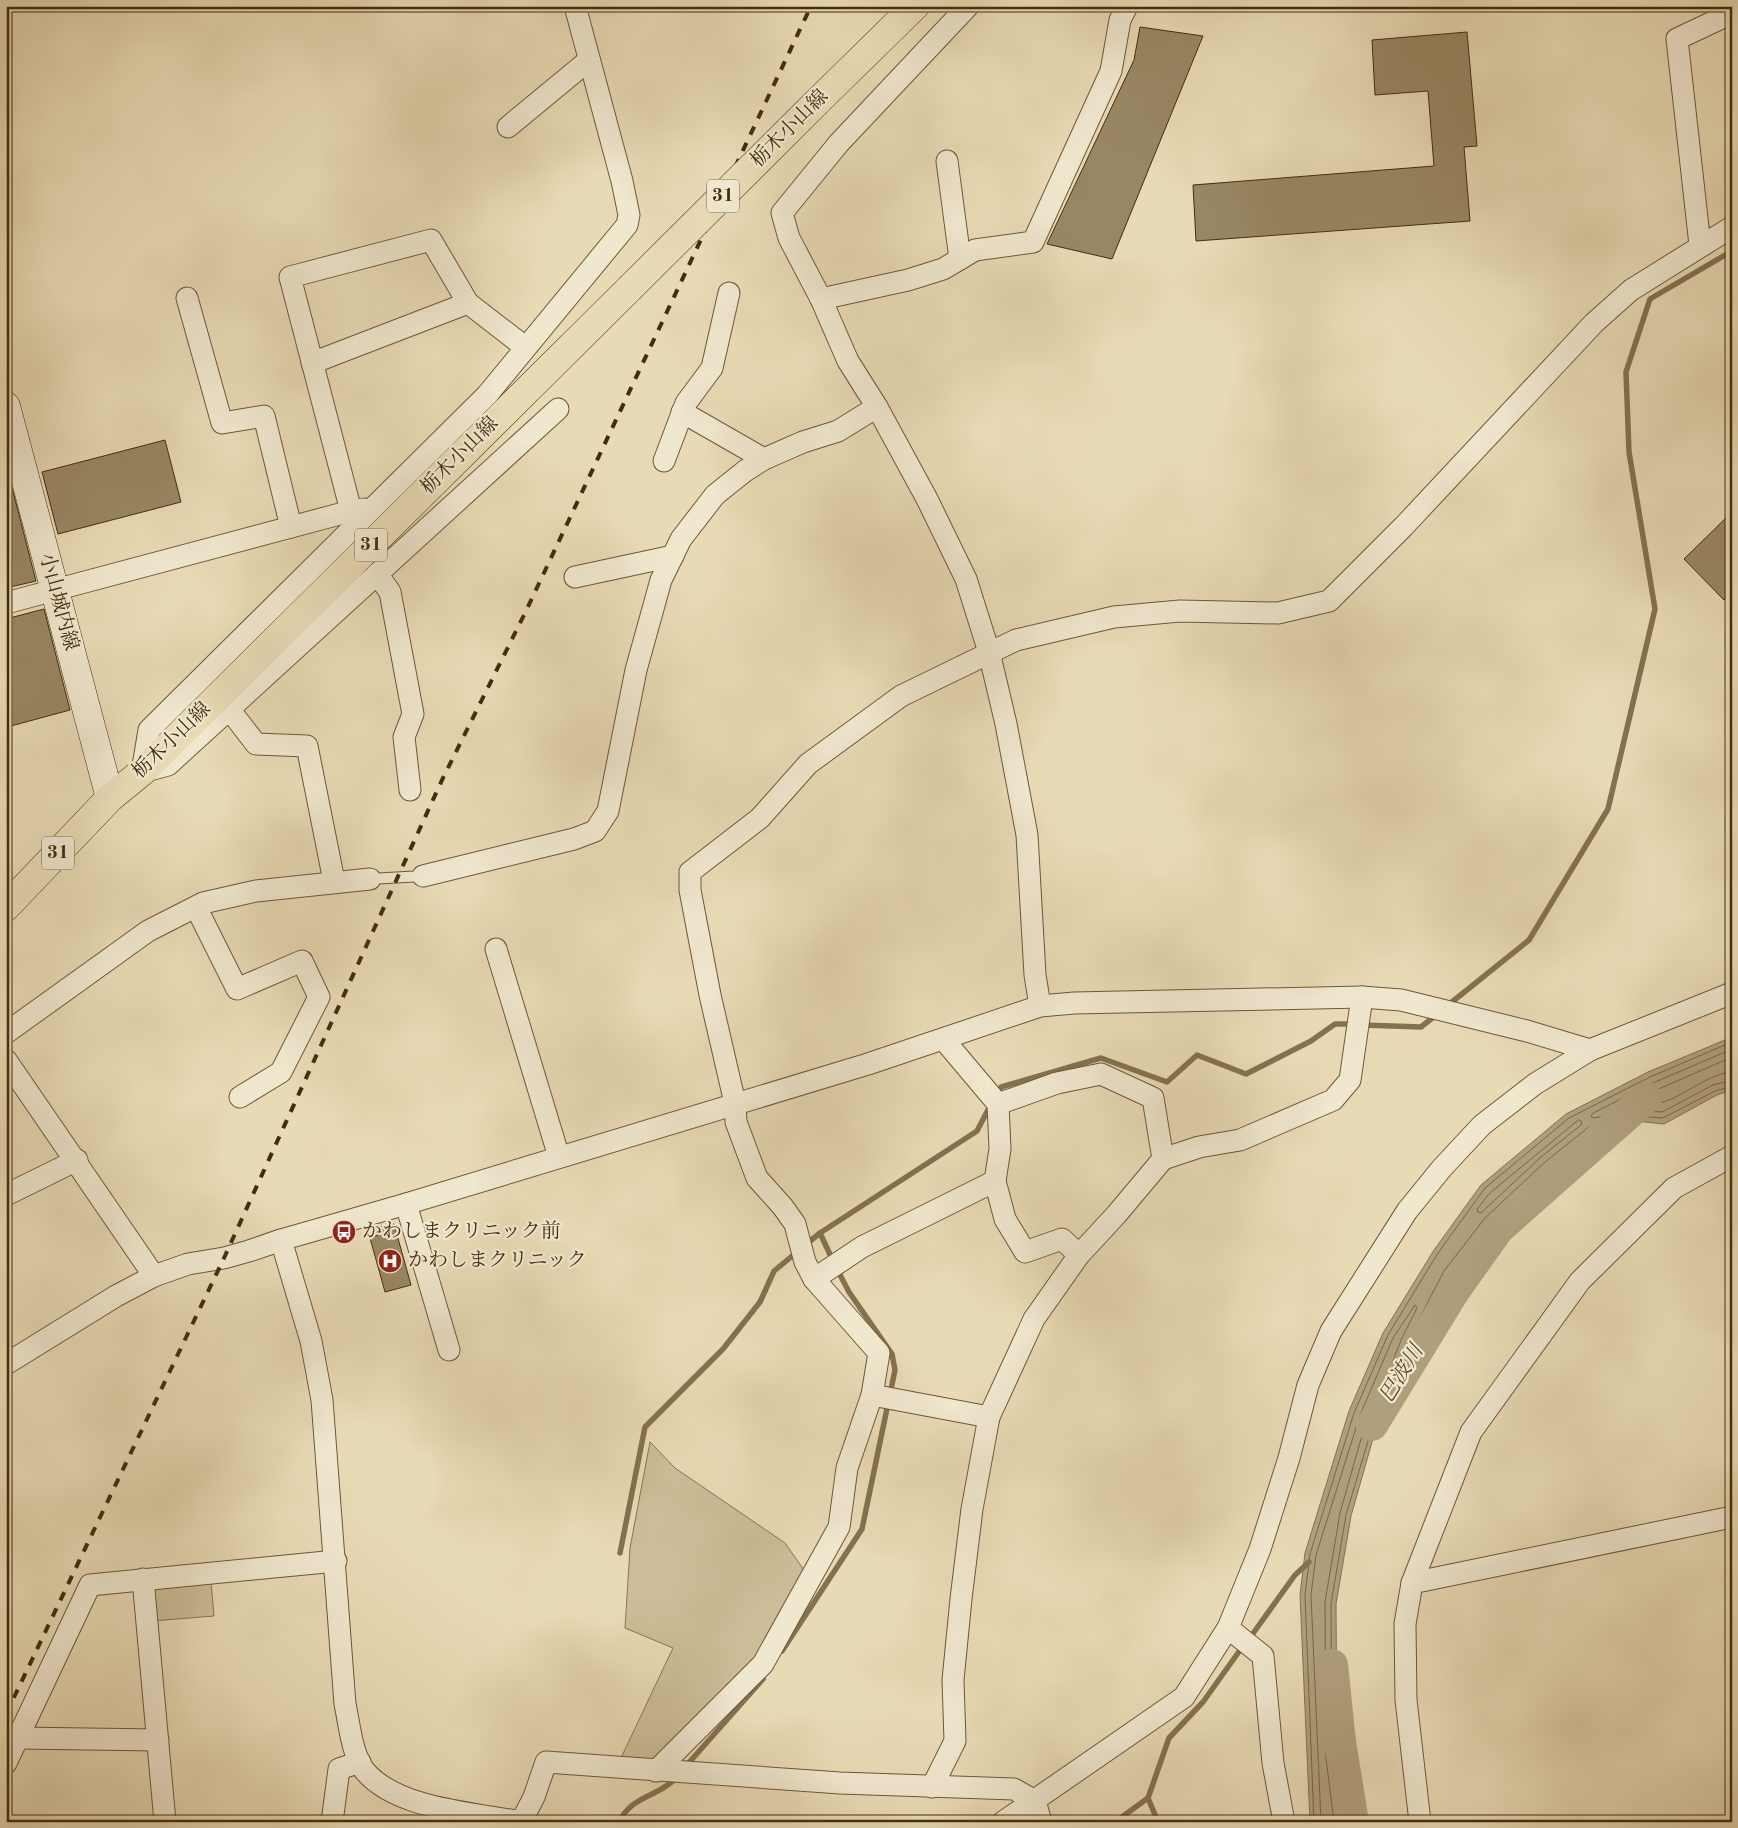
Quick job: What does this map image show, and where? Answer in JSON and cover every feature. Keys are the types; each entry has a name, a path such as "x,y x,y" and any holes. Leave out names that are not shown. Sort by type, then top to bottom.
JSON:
{"main road":[{"name":"栃木小山線","path":"6,907 110,798 142,772 915,6"},
{"name":"小山城内線","path":"6,406 110,798"}],"street":[{"path":"558,408 168,765 142,772 149,730 487,395 627,225 629,215 622,181 575,6"},
{"path":"968,6 839,142 782,213 789,238 821,299 848,361 877,407 927,499 966,578 989,652 1006,724 1027,835 1035,975 1040,1006"},
{"path":"821,299 908,280 943,269 975,250 1033,242 1110,71 1120,20 1127,6"},
{"path":"1700,245 1677,39 1732,13"},
{"path":"508,127 589,60"},
{"path":"947,161 960,259"},
{"path":"656,1771 763,1664 839,1527 847,1468 872,1395 880,1353 814,1279 805,1262 795,1224 783,1207 757,1178 736,1122 735,1103 690,890 690,872 760,818 808,764 901,696 1016,640 1114,618 1180,611 1278,613 1329,601 1404,526 1594,323 1632,290 1700,245 1732,227"},
{"path":"351,510 290,277 431,240 468,303 526,347"},
{"path":"664,461 686,403 712,368 729,293"},
{"path":"187,298 222,424 264,416 290,527"},
{"path":"312,364 468,303"},
{"path":"423,876 574,839 595,831 608,811 636,670 662,580 681,539 715,496 764,459 803,442 838,431 877,407"},
{"path":"682,412 764,459"},
{"path":"6,603 351,510 372,509"},
{"path":"575,577 673,556"},
{"path":"377,574 390,592 413,714 404,737 410,790"},
{"path":"230,709 256,744 307,746 334,881"},
{"path":"6,1032 148,931 204,903 256,891 334,881 370,879"},
{"path":"196,907 237,989 302,961 319,997 280,1072 240,1097"},
{"path":"496,949 560,1157"},
{"path":"1003,1822 1184,1697 1228,1628 1260,1549 1289,1458 1308,1385 1336,1323 1407,1211 1442,1168 1482,1125 1534,1084 1590,1050 1732,993"},
{"path":"932,1787 955,1741 953,1680 961,1599 972,1509 990,1418 1034,1319 1078,1255 1116,1215 1163,1159 1199,1147 1240,1140 1332,1100 1350,1080 1362,997"},
{"path":"6,1364 116,1296 154,1276 188,1264 249,1251 406,1204 944,1040 1040,1006 1074,1003 1362,997 1401,1000 1526,1031 1590,1050"},
{"path":"944,1040 998,1104 1000,1149 995,1181 1005,1219 1025,1252 1062,1239 1078,1255"},
{"path":"6,1060 77,1160 154,1276"},
{"path":"998,1104 1057,1083 1101,1074 1153,1098 1163,1159"},
{"path":"1420,1822 1406,1700 1405,1624 1412,1583 1471,1432 1580,1281 1674,1188 1732,1156"},
{"path":"6,1195 77,1160"},
{"path":"814,1279 862,1247 995,1181"},
{"path":"406,1204 450,1350"},
{"path":"281,1240 311,1341 322,1400 336,1561 337,1612 345,1704 353,1742 360,1762 363,1768 381,1786 409,1800 521,1822 534,1797 546,1762 656,1771 932,1787 1014,1789 1035,1800 1041,1822"},
{"path":"872,1395 990,1418"},
{"path":"1412,1583 1732,1517"},
{"path":"6,1763 90,1586 143,1579 336,1561"},
{"path":"143,1579 165,1822"},
{"path":"1228,1628 1263,1656 1273,1763 1284,1822"},
{"path":"18,1738 158,1740"},
{"path":"332,1822 339,1769 360,1762"}],"lane":[{"path":"370,879 423,876"}],"shaded area":[{"path":"650,1442 675,1468 785,1543 804,1570 757,1657 653,1765 620,1760 673,1648 625,1628 630,1548"},
{"path":"211,1582 214,1616 152,1621 149,1587"}],"water":[{"path":"1732,1037 1732,1090 1717,1095 1664,1124 1635,1121 1593,1130 1548,1166 1488,1222 1448,1273 1413,1342 1372,1442 1351,1516 1336,1604 1337,1757 1346,1822 1310,1822 1300,1595 1305,1553 1349,1411 1383,1333 1434,1250 1481,1185 1566,1114 1648,1072"}],"building":[{"path":"1140,27 1203,36 1112,259 1047,244 1134,60"},
{"path":"1467,32 1477,146 1464,147 1470,221 1196,241 1193,185 1434,166 1428,91 1375,95 1372,40"},
{"path":"165,440 181,502 58,534 42,472"},
{"path":"10,480 36,581 6,588 6,481"},
{"path":"1732,512 1732,592 1724,600 1684,559"},
{"path":"44,609 70,710 11,726 6,709 6,619"},
{"name":"かわしまクリニック","path":"394,1224 411,1285 385,1292 370,1238 378,1235 376,1228"}],"waterway":[{"path":"1447,1006 1529,940 1608,809 1655,609 1629,452 1626,372 1650,299 1732,251"},
{"path":"1362,1025 1421,1027 1436,1015"},
{"path":"996,1096 1001,1087 1101,1058 1167,1082 1197,1055 1246,1074 1311,1041 1335,1024 1353,1024"},
{"name":"巴波川","path":"1372,1425 1454,1291 1498,1229 1646,1098"},
{"path":"833,1261 820,1233 977,1131 990,1106"},
{"path":"804,1246 820,1233"},
{"path":"620,1553 645,1427 723,1349 760,1302 774,1271 797,1252"},
{"path":"782,1651 862,1529 895,1370 892,1354 849,1292 837,1269"},
{"path":"1249,1639 1295,1575 1309,1562"},
{"path":"1158,1822 1148,1798 1169,1738 1203,1702 1243,1646"},
{"name":"巴波川","path":"1332,1665 1340,1742 1353,1822"},
{"path":"686,1766 763,1679"},
{"path":"619,1822 631,1806 670,1784 677,1777"},
{"path":"1115,1822 1148,1798"}],"railway":[{"path":"6,1714 224,1258 442,780 526,611 811,6"}],"place":[{"name":"かわしまクリニック前","path":"344,1232"},
{"name":"かわしまクリニック","path":"390,1261"}]}
